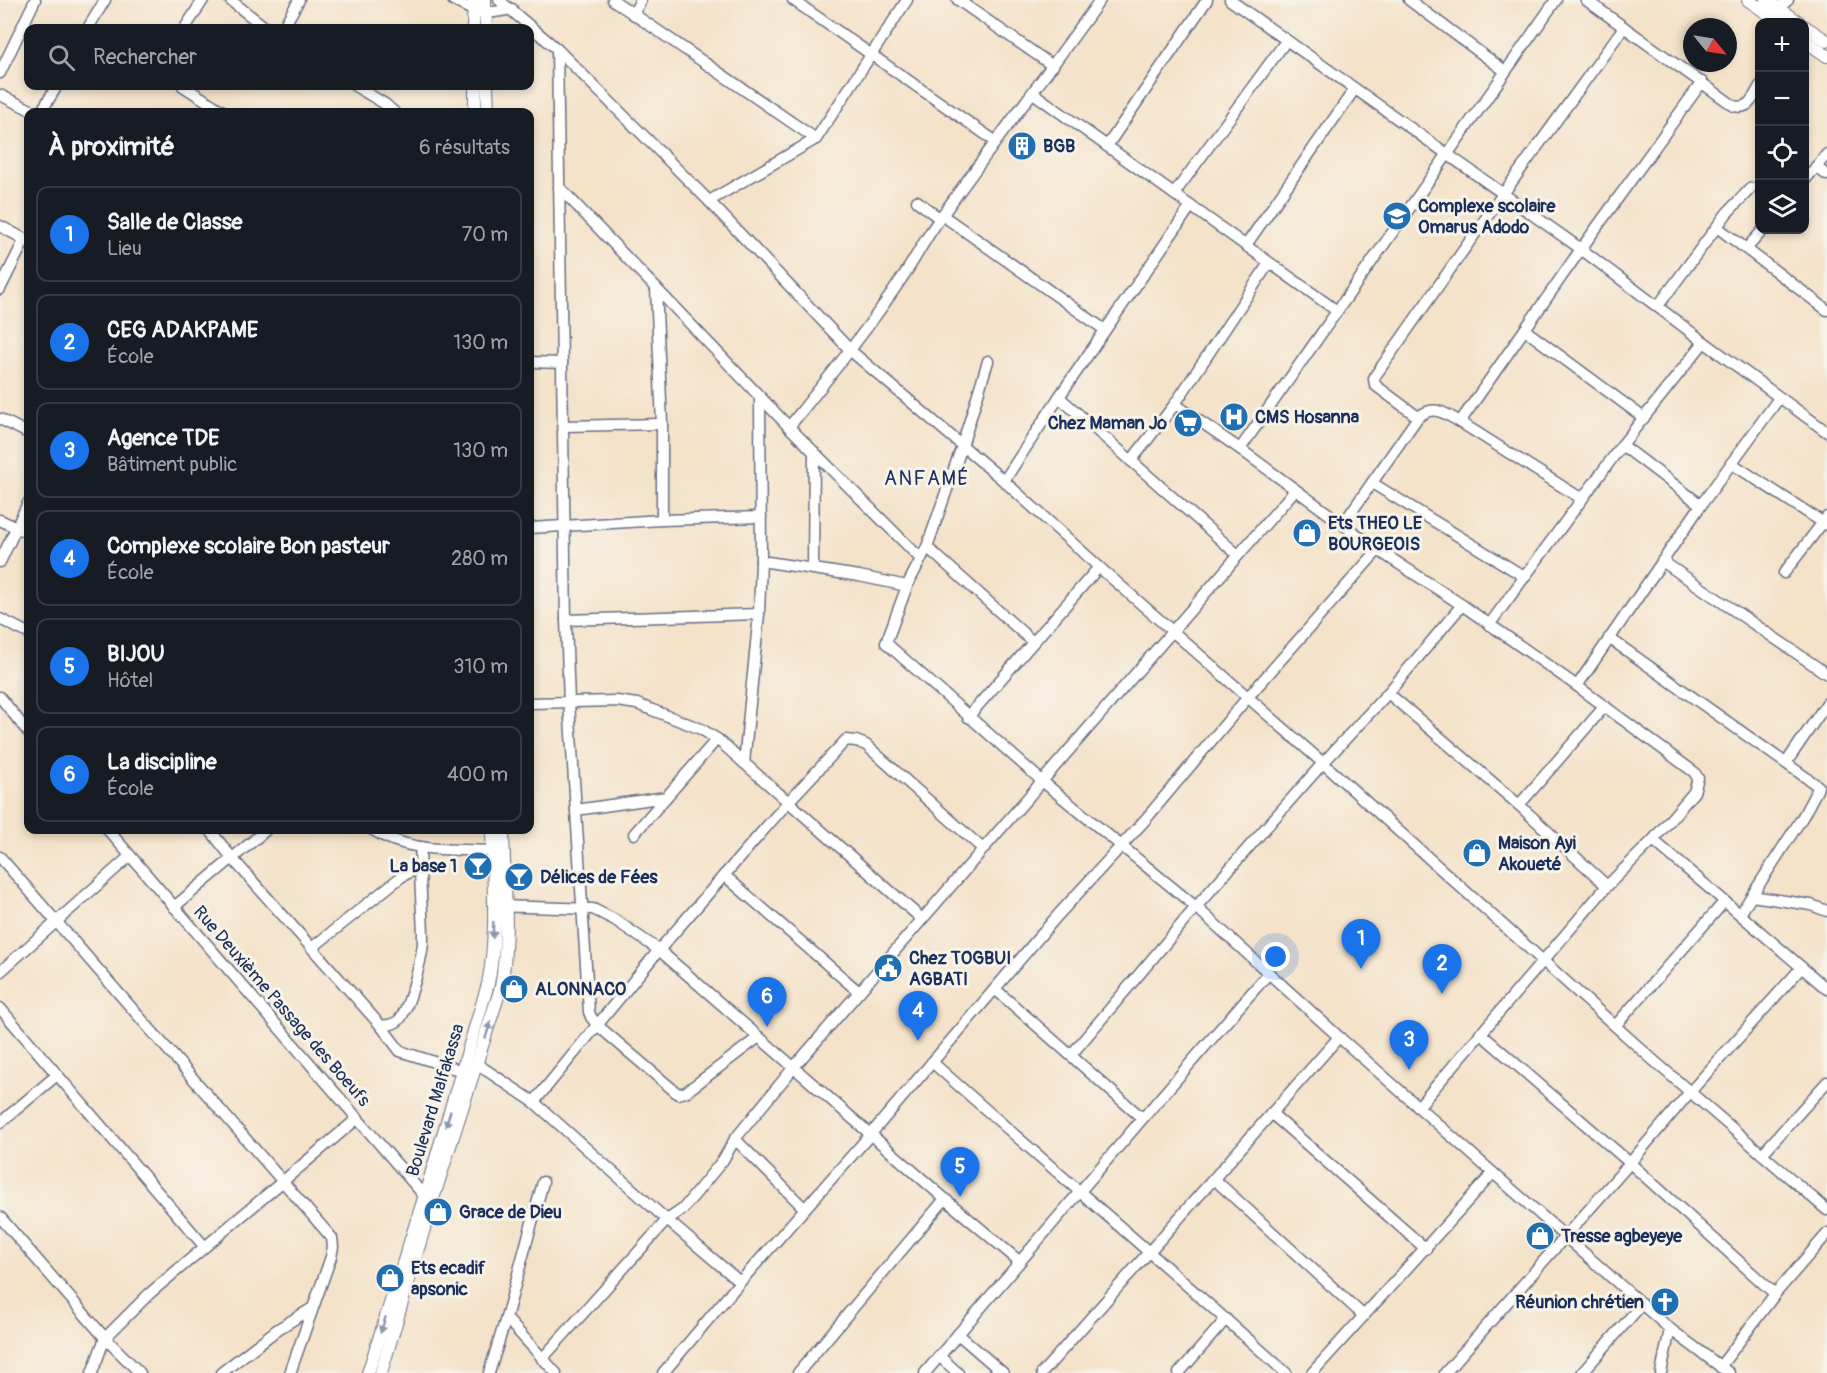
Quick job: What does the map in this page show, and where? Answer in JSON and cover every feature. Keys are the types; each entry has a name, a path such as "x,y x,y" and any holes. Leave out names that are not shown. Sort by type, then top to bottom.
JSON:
{"main road":[{"path":"484,0 486,24"},
{"path":"1748,0 1774,18"},
{"path":"1766,0 1783,4 1795,18"},
{"path":"473,6 473,24"},
{"path":"1809,29 1827,41"},
{"path":"1809,43 1827,56"},
{"path":"475,90 475,108"},
{"path":"487,90 488,108"},
{"name":"Boulevard Malfakassa","path":"368,1373 477,1064 501,987 503,971 492,834"},
{"name":"Boulevard Malfakassa","path":"428,1200 490,976 499,906 503,834"},
{"path":"381,1373 428,1200"}],"street":[{"path":"0,74 35,0"},
{"path":"93,24 105,0"},
{"path":"188,24 203,0"},
{"path":"231,0 261,24"},
{"path":"285,24 299,0"},
{"path":"453,0 473,6 486,14 512,9"},
{"path":"499,0 529,24"},
{"path":"613,0 816,139"},
{"path":"633,14 641,0"},
{"path":"793,0 995,141"},
{"path":"709,201 816,139 907,0"},
{"path":"958,0 1053,66"},
{"path":"789,427 851,351 905,273 940,217 1100,0"},
{"path":"1107,146 1207,0"},
{"path":"1230,0 1581,249 1827,432"},
{"path":"1409,0 1505,71"},
{"path":"1240,449 1556,0"},
{"path":"1586,0 1739,107 1751,102 1755,95"},
{"path":"1418,417 1376,385 1374,379 1503,194 1624,27"},
{"path":"534,29 709,201 851,351 1004,481 1323,763 1543,962 1827,1210"},
{"path":"1174,194 1287,41"},
{"path":"557,49 566,620 581,908 589,1012 597,1026 678,1094 686,1092 759,1037"},
{"path":"1460,423 1581,249 1702,82"},
{"path":"43,108 55,90"},
{"path":"189,90 218,108"},
{"path":"362,90 390,108"},
{"path":"1246,245 1354,90"},
{"path":"1033,93 1337,310"},
{"path":"0,95 27,108"},
{"path":"1805,180 1827,154"},
{"path":"1816,167 1827,174"},
{"path":"559,188 789,427 920,558"},
{"path":"1658,306 1732,206 1751,188"},
{"path":"917,201 1105,330"},
{"path":"1004,481 1191,206"},
{"path":"0,226 24,238"},
{"path":"1717,227 1827,310"},
{"path":"1747,248 1759,234"},
{"path":"0,288 24,245"},
{"path":"1131,461 1175,404 1269,263"},
{"path":"656,288 662,424 662,520"},
{"path":"1525,330 1644,418"},
{"path":"1489,625 1622,445 1704,342"},
{"path":"988,361 927,547 907,586 885,643 1042,782 1196,907 1339,1037 1670,1329 1725,1370 1775,1294 1827,1234"},
{"path":"534,362 562,363"},
{"path":"744,763 759,614 760,397"},
{"path":"1059,397 1238,555"},
{"path":"1577,686 1701,505 1779,398"},
{"path":"1175,404 1378,550 1462,605 1605,706 1694,772 1698,778 1694,792 1653,840 1607,886 1418,1107"},
{"path":"1342,524 1418,417 1433,409 1460,423 1582,499"},
{"path":"0,419 24,431"},
{"path":"563,426 662,424"},
{"path":"1622,445 1701,505"},
{"path":"813,568 814,452"},
{"path":"1731,463 1826,521 1784,573"},
{"path":"1372,483 1525,577"},
{"path":"542,1359 667,1220 683,1209 723,1160 735,1139 794,1067 1295,490"},
{"path":"0,562 24,511"},
{"path":"534,528 761,517"},
{"path":"0,520 24,531"},
{"path":"927,547 1032,642"},
{"path":"663,1373 995,988 1378,550"},
{"path":"761,561 813,568 907,586"},
{"path":"1662,561 1827,674"},
{"path":"968,717 1099,567"},
{"path":"1071,1055 1196,907 1388,693 1462,605"},
{"path":"566,620 759,614"},
{"path":"0,619 24,631"},
{"path":"1610,638 1816,784 1818,788 1802,818 1740,914"},
{"path":"1388,693 1519,805 1607,886"},
{"path":"0,697 24,727"},
{"path":"534,703 617,701 638,704 693,725 717,739 922,919"},
{"path":"1786,763 1827,703"},
{"path":"1519,805 1605,706"},
{"path":"634,834 717,739"},
{"path":"534,1102 659,950 788,802 846,740 866,745 983,849"},
{"path":"576,810 666,797"},
{"name":"Rue Deuxième Passage des Boeufs","path":"111,834 428,1200"},
{"path":"213,834 313,947 400,1051 462,1071"},
{"path":"174,907 261,834"},
{"path":"382,834 399,843 421,847 492,851"},
{"path":"1653,840 1827,989"},
{"path":"381,1026 398,1020 410,996 423,943 419,867 421,847"},
{"path":"0,972 130,856"},
{"path":"0,857 332,1238 331,1257 290,1373"},
{"path":"313,947 401,877 419,867"},
{"path":"724,875 859,992"},
{"path":"1752,896 1811,905 1827,911"},
{"path":"1616,1025 1724,902"},
{"path":"499,906 593,909 659,950 870,1135 1019,1261"},
{"path":"1445,1373 1801,968"},
{"path":"925,1373 1269,973"},
{"path":"995,988 1142,1118"},
{"path":"0,1008 204,1246"},
{"path":"1480,1033 1630,1163 1775,1294"},
{"path":"1042,1373 1339,1037"},
{"path":"932,1062 1079,1193 1150,1251 1286,1373"},
{"path":"477,1064 534,1102 740,1282"},
{"path":"0,1123 57,1074"},
{"path":"1762,1154 1827,1082"},
{"path":"1271,1113 1426,1248"},
{"path":"92,1373 105,1338 149,1294 358,1118"},
{"path":"735,1139 804,1208"},
{"path":"1312,1373 1493,1173"},
{"path":"1214,1179 1364,1316"},
{"path":"489,1373 543,1182"},
{"path":"798,1373 945,1199"},
{"path":"0,1216 105,1338 140,1373"},
{"path":"1582,1373 1642,1304"},
{"path":"221,1373 278,1329 311,1309"},
{"path":"506,1318 556,1373"},
{"path":"1179,1373 1226,1319"},
{"path":"1661,1373 1670,1329"},
{"path":"958,1334 1003,1373"},
{"path":"939,1356 958,1373"}],"place":[{"name":"BGB","path":"1022,146"},
{"name":"Complexe scolaire Omarus Adodo","path":"1397,216"},
{"name":"CMS Hosanna","path":"1234,417"},
{"name":"Chez Maman Jo","path":"1188,423"},
{"name":"Ets THEO LE BOURGEOIS","path":"1307,533"},
{"name":"Maison Ayi Akoueté","path":"1477,853"},
{"name":"La base 1","path":"478,866"},
{"name":"Délices de Fées","path":"519,877"},
{"name":"Chez TOGBUI AGBATI","path":"888,968"},
{"name":"Salle de Classe","path":"1361,969"},
{"name":"ALONNACO","path":"514,989"},
{"name":"CEG ADAKPAME","path":"1442,994"},
{"name":"La discipline","path":"767,1027"},
{"name":"Complexe scolaire Bon pasteur","path":"918,1041"},
{"name":"Agence TDE","path":"1409,1070"},
{"name":"BIJOU","path":"960,1197"},
{"name":"Grace de Dieu","path":"438,1212"},
{"name":"Tresse agbeyeye","path":"1540,1236"},
{"name":"Ets ecadif apsonic","path":"390,1278"},
{"name":"Réunion chrétien","path":"1665,1302"}],"district":[{"name":"ANFAMÉ","path":"927,478"}]}
